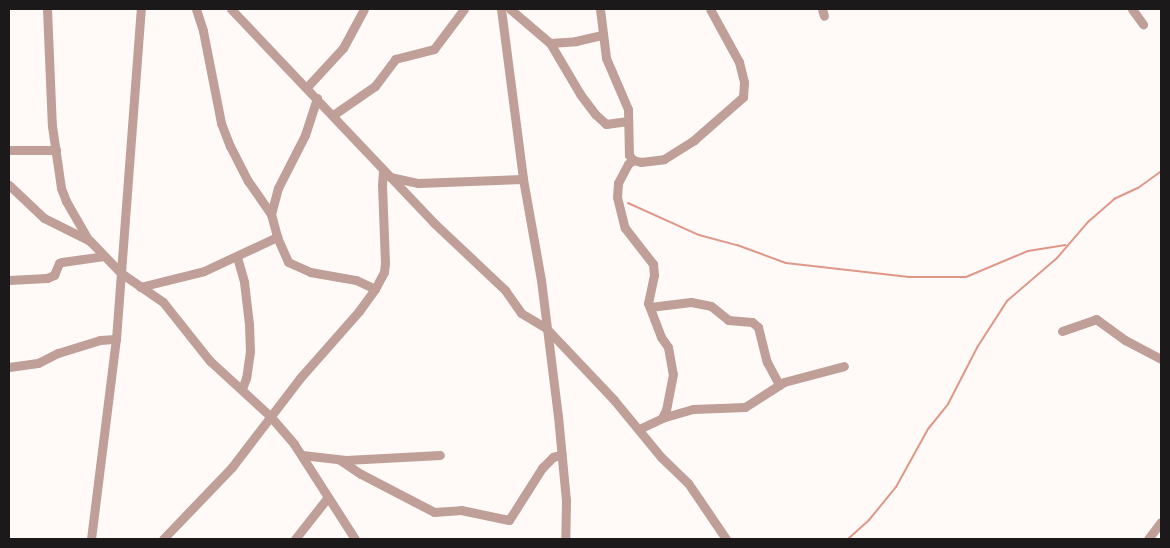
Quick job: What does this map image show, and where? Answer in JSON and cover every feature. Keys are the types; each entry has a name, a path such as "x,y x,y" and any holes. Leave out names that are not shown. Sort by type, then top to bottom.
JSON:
{"street":[{"path":"47,9 52,126 66,201 90,241 104,256 121,273 164,302 210,361 270,416 302,455 355,539"},
{"path":"91,539 116,339 140,9"},
{"path":"196,9 203,31 221,123 230,146 248,181 271,214 277,237 288,262 310,272 356,280 375,289"},
{"path":"231,9 307,87 386,173 505,290 525,317 546,328 639,429 661,457 688,483 726,539"},
{"path":"307,87 342,48 364,9"},
{"path":"333,115 375,86 395,59 434,49 464,9"},
{"path":"501,9 523,179 541,280 562,454 566,500 565,539"},
{"path":"510,9 550,43 580,94 595,114 606,124 628,122"},
{"path":"600,9 606,58 628,109 628,151 633,160 641,162 664,159 708,129 744,97 744,82 739,62 710,9"},
{"path":"1132,9 1143,24"},
{"path":"550,43 576,41 602,35"},
{"path":"271,214 278,188 305,135 317,98"},
{"path":"9,150 56,150"},
{"path":"633,160 628,164 618,183 617,197 624,228 653,264 654,275 648,296 650,307 661,337 668,347 672,366 667,406 662,418"},
{"path":"386,173 418,183 523,179"},
{"path":"163,539 232,467 270,416 375,289 384,272 385,263 382,201 386,173"},
{"path":"9,185 44,218 90,241"},
{"path":"140,287 204,271 277,237"},
{"path":"9,280 46,278 54,275 59,263 104,256"},
{"path":"237,257 244,282 249,324 250,351 246,378 242,389"},
{"path":"650,307 679,302 704,304 728,320 755,324 768,362 779,385"},
{"path":"1062,331 1096,319 1125,340 1161,359"},
{"path":"9,368 38,362 58,353 93,342 116,339"},
{"path":"639,429 662,418 693,409 745,407 763,398 779,385 844,366"},
{"path":"302,455 340,460 440,454"},
{"path":"340,460 361,474 434,512 461,510 509,520 542,468 554,456 562,454"},
{"path":"294,539 328,497"},
{"path":"1148,539 1161,522"}],"waterway":[{"path":"848,539 869,520 896,487 928,429 948,404 978,346 1007,301 1057,258 1088,222 1114,199 1138,188 1161,171"},
{"path":"628,203 699,235 737,245 786,263 909,277 966,277 1028,251 1066,245"}]}
